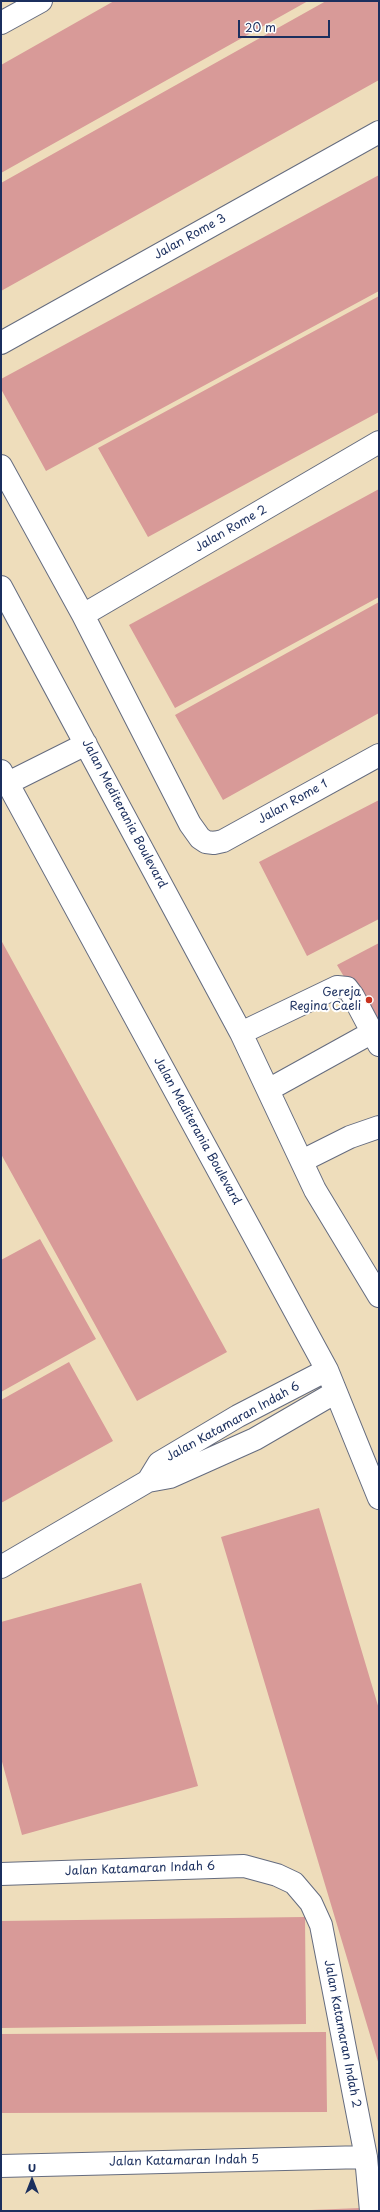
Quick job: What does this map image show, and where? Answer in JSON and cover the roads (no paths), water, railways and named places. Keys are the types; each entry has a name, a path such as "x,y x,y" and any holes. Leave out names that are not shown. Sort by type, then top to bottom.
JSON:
{"street":[{"path":"1,23 41,1"},
{"name":"Jalan Rome 3","path":"1,343 379,132"},
{"name":"Jalan Rome 2","path":"83,615 379,442"},
{"path":"1,466 83,615"},
{"name":"Jalan Mediterania Boulevard","path":"1,586 241,1033 315,1190 379,1296"},
{"name":"Jalan Rome 1","path":"83,615 190,824 200,838 206,842 223,841 379,755"},
{"path":"4,777 86,744"},
{"name":"Jalan Mediterania Boulevard","path":"4,777 327,1370 379,1498"},
{"path":"241,1033 337,987 347,988 353,996 375,1039 268,1090"},
{"path":"302,1161 350,1136 379,1127"},
{"name":"Jalan Katamaran Indah 6","path":"1,1567 148,1482 159,1463 238,1416 327,1370"},
{"path":"148,1482 170,1477 254,1439 336,1392"},
{"name":"Jalan Katamaran Indah 6","path":"1,1874 244,1866 277,1874"},
{"name":"Jalan Katamaran Indah 2","path":"277,1874 294,1883 307,1898 322,1925 366,2157 371,2211"},
{"name":"Jalan Katamaran Indah 5","path":"1,2166 366,2157"}],"place":[{"name":"Gereja Regina Caeli","path":"369,1000"}]}
